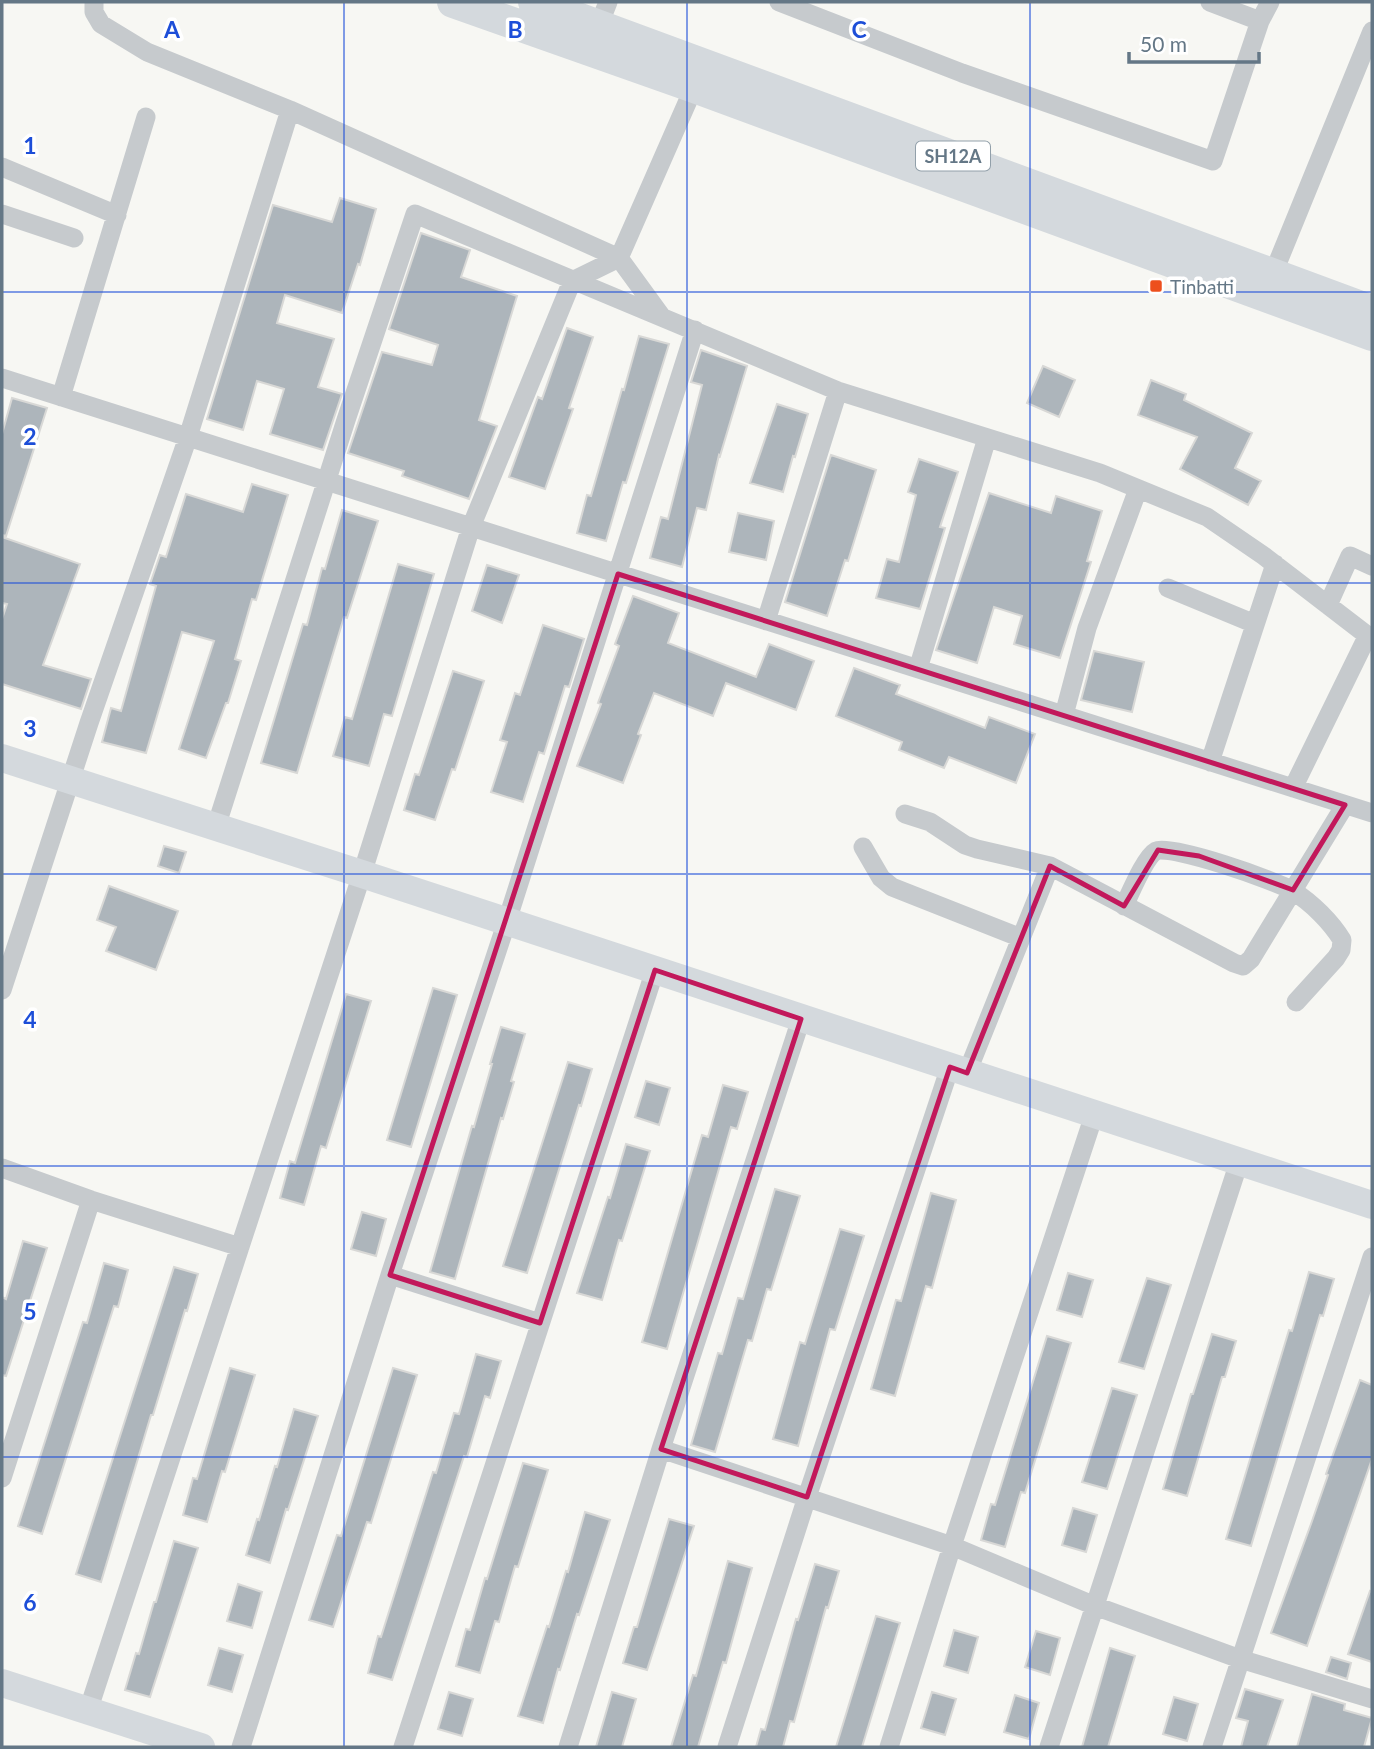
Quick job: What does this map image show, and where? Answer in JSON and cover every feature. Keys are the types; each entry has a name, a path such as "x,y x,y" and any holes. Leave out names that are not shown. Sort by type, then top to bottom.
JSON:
{"main road":[{"name":"SH12A","path":"453,2 694,87 977,192 999,210 1025,223 1076,246 1159,277 1268,313 1328,319 1372,335"},
{"name":"SH12A","path":"534,2 603,13 1372,311"},
{"path":"2,758 1372,1205"},
{"path":"2,1683 201,1747"}],"street":[{"path":"94,2 94,12 101,24 147,52 290,110 619,258 662,317"},
{"path":"779,2 962,72 1213,161 1260,21 1270,2"},
{"path":"1210,2 1260,21"},
{"path":"1273,274 1372,31"},
{"path":"88,1711 362,874 471,527 572,281 619,258 694,87"},
{"path":"2,990 89,723 188,437 290,110"},
{"path":"61,397 146,117"},
{"path":"2,167 117,215"},
{"path":"2,214 74,238"},
{"path":"216,827 415,214 838,391 1100,473 1207,517 1275,564 1370,637 1293,788"},
{"path":"241,1747 390,1275 695,330"},
{"path":"2,378 1372,814"},
{"path":"766,621 838,391"},
{"path":"918,669 987,438"},
{"path":"1064,715 1087,628 1138,489"},
{"path":"1328,605 1350,556 1372,566"},
{"path":"1210,762 1275,564"},
{"path":"1168,588 1255,624"},
{"path":"905,814 930,822 965,845 1050,866 1243,966 1251,959 1345,805"},
{"path":"863,847 881,878 892,887 1021,938"},
{"path":"1124,906 1146,864 1158,850 1173,850 1199,856 1293,890 1333,925 1342,940 1341,950 1336,958 1296,1002"},
{"path":"727,1747 807,1497 958,1070 1021,938 1050,866"},
{"path":"403,1747 654,970"},
{"path":"568,1747 661,1449 801,1019"},
{"path":"889,1747 1094,1115"},
{"path":"1049,1747 1239,1162"},
{"path":"2,1168 91,1200 240,1247"},
{"path":"2,1478 91,1200"},
{"path":"1212,1747 1372,1257"},
{"path":"390,1275 540,1323"},
{"path":"661,1449 952,1546 1095,1606 1240,1659 1372,1699"}],"highlighted area":[{"path":"618,574 1345,805 1293,890 1199,856 1158,850 1124,906 1050,866 967,1073 950,1067 807,1497 661,1449 801,1019 655,970 540,1323 390,1275"}],"building":[{"path":"340,198 376,209 360,265 358,264 342,313 285,295 277,323 334,339 318,387 342,394 323,450 270,434 284,389 257,381 243,430 207,419 273,205 332,222"},
{"path":"421,233 470,250 461,277 517,296 479,420 497,426 469,499 402,476 404,471 348,453 382,352 432,365 438,345 389,329"},
{"path":"567,328 593,337 569,408 573,409 545,489 509,477 538,397 542,399"},
{"path":"639,336 669,344 606,541 577,533 587,495 591,496"},
{"path":"701,350 747,366 719,455 706,510 697,508 682,567 650,558 661,517 668,519 702,385 691,382"},
{"path":"1043,366 1075,380 1059,417 1027,403"},
{"path":"1151,380 1186,394 1184,400 1252,433 1235,468 1261,481 1248,505 1180,469 1197,437 1138,415"},
{"path":"12,398 47,408 6,536 2,535 2,434"},
{"path":"777,404 808,414 783,492 750,483"},
{"path":"831,455 876,470 848,561 845,560 827,616 785,602"},
{"path":"919,459 958,472 940,527 945,528 920,609 876,598 887,559 899,562 916,495 908,492"},
{"path":"252,484 288,495 256,600 252,599 235,659 241,661 228,703 206,758 179,749 214,641 182,632 146,753 102,742 111,708 121,711 156,586 150,584 160,555 166,557 186,494 243,512"},
{"path":"989,493 1051,513 1056,496 1102,511 1087,561 1091,562 1060,658 1014,644 1022,616 994,607 977,663 936,650"},
{"path":"342,510 378,521 347,618 344,617 297,773 261,763 303,624 307,625 322,568 325,569"},
{"path":"738,513 774,521 766,560 729,552"},
{"path":"2,537 80,564 43,665 91,679 81,709 2,684 2,619 7,604 2,603"},
{"path":"398,564 434,574 392,716 384,714 369,766 333,756 345,717 352,719"},
{"path":"487,565 519,575 502,623 472,611"},
{"path":"633,596 679,613 668,643 756,677 769,644 814,661 796,710 726,683 713,716 654,693 623,783 577,766 601,704 598,703 619,646 615,644"},
{"path":"543,625 584,639 569,687 565,686 544,754 539,752 523,802 491,792 507,742 500,740 515,693 520,695"},
{"path":"1094,651 1144,662 1132,712 1081,700"},
{"path":"854,668 900,685 896,694 985,728 989,717 1035,734 1016,783 949,757 944,768 899,750 902,742 836,716"},
{"path":"453,671 484,681 455,770 452,769 435,820 404,810 415,774 419,775"},
{"path":"164,846 186,852 179,873 158,866"},
{"path":"109,886 178,911 156,970 106,951 116,927 97,920"},
{"path":"433,988 457,995 411,1147 387,1140"},
{"path":"346,994 371,1001 326,1148 321,1146 304,1205 280,1198 290,1161 295,1163"},
{"path":"501,1027 525,1034 511,1081 514,1082 503,1119 501,1118 455,1279 430,1272"},
{"path":"568,1062 592,1069 527,1273 503,1266"},
{"path":"646,1081 670,1088 659,1125 635,1117"},
{"path":"723,1085 748,1092 737,1129 731,1127 667,1349 642,1342 702,1135 708,1137"},
{"path":"626,1144 650,1151 622,1241 619,1240 602,1300 577,1293"},
{"path":"775,1189 800,1196 771,1290 767,1289 752,1341 748,1340 715,1452 691,1445 718,1353 722,1354 738,1298 743,1299"},
{"path":"931,1193 956,1200 932,1288 926,1286 895,1396 871,1389 896,1300 901,1301"},
{"path":"362,1212 386,1219 376,1256 351,1249"},
{"path":"840,1229 864,1236 835,1330 830,1329 798,1446 773,1439 800,1342 805,1344"},
{"path":"23,1241 47,1248 6,1376 2,1375 2,1297 6,1299"},
{"path":"104,1263 128,1270 118,1307 114,1306 42,1534 18,1526 83,1322 87,1323"},
{"path":"174,1267 198,1274 151,1415 101,1582 76,1574"},
{"path":"1309,1272 1334,1279 1323,1316 1320,1315 1251,1546 1226,1539"},
{"path":"1068,1273 1093,1280 1082,1317 1057,1310"},
{"path":"1147,1278 1171,1285 1144,1369 1119,1362"},
{"path":"1212,1334 1236,1341 1225,1377 1222,1377 1187,1496 1163,1489"},
{"path":"1047,1336 1071,1343 1025,1493 1021,1492 1005,1547 981,1540 991,1504 995,1505"},
{"path":"476,1354 501,1361 490,1398 485,1396 467,1457 464,1456 392,1680 368,1673 433,1472 436,1473 454,1413 459,1414"},
{"path":"230,1368 255,1375 207,1522 183,1515 193,1478 197,1479"},
{"path":"393,1368 417,1375 371,1523 367,1522 333,1627 309,1620 337,1535 341,1536"},
{"path":"1360,1380 1372,1385 1372,1459 1307,1646 1271,1633"},
{"path":"1112,1388 1137,1395 1107,1489 1082,1482"},
{"path":"294,1409 318,1416 270,1563 246,1555"},
{"path":"523,1463 548,1470 518,1567 515,1566 499,1622 495,1621 480,1673 456,1666 466,1629 470,1630 485,1578 487,1579"},
{"path":"1073,1508 1097,1515 1086,1552 1062,1545"},
{"path":"585,1512 610,1520 560,1670 558,1669 543,1723 518,1716 566,1571 568,1572"},
{"path":"669,1519 694,1526 647,1670 623,1663 634,1627 637,1627"},
{"path":"174,1541 198,1548 150,1697 125,1690"},
{"path":"728,1561 752,1568 726,1663 723,1662 698,1747 671,1747 693,1675 696,1676"},
{"path":"815,1564 839,1571 828,1608 826,1607 794,1722 790,1721 783,1747 756,1747 761,1729 765,1730 796,1619 798,1620"},
{"path":"238,1584 262,1592 252,1628 227,1621"},
{"path":"1370,1591 1372,1592 1372,1662 1348,1654"},
{"path":"876,1616 900,1623 862,1747 836,1747"},
{"path":"954,1630 978,1637 968,1673 944,1666"},
{"path":"1036,1631 1060,1638 1050,1675 1025,1667"},
{"path":"219,1648 243,1655 232,1692 208,1685"},
{"path":"1110,1648 1135,1656 1108,1747 1082,1747"},
{"path":"1331,1657 1351,1663 1347,1679 1326,1672"},
{"path":"1245,1689 1283,1700 1267,1747 1241,1747 1248,1721 1236,1718"},
{"path":"449,1692 473,1699 462,1736 438,1729"},
{"path":"612,1692 636,1699 622,1747 596,1747"},
{"path":"932,1692 956,1699 945,1735 921,1728"},
{"path":"1312,1694 1345,1704 1344,1710 1372,1718 1364,1747 1297,1747"},
{"path":"1015,1695 1039,1703 1029,1739 1004,1732"},
{"path":"1174,1697 1198,1704 1187,1741 1163,1734"}],"place":[{"name":"Tinbatti","path":"1156,286"}]}
